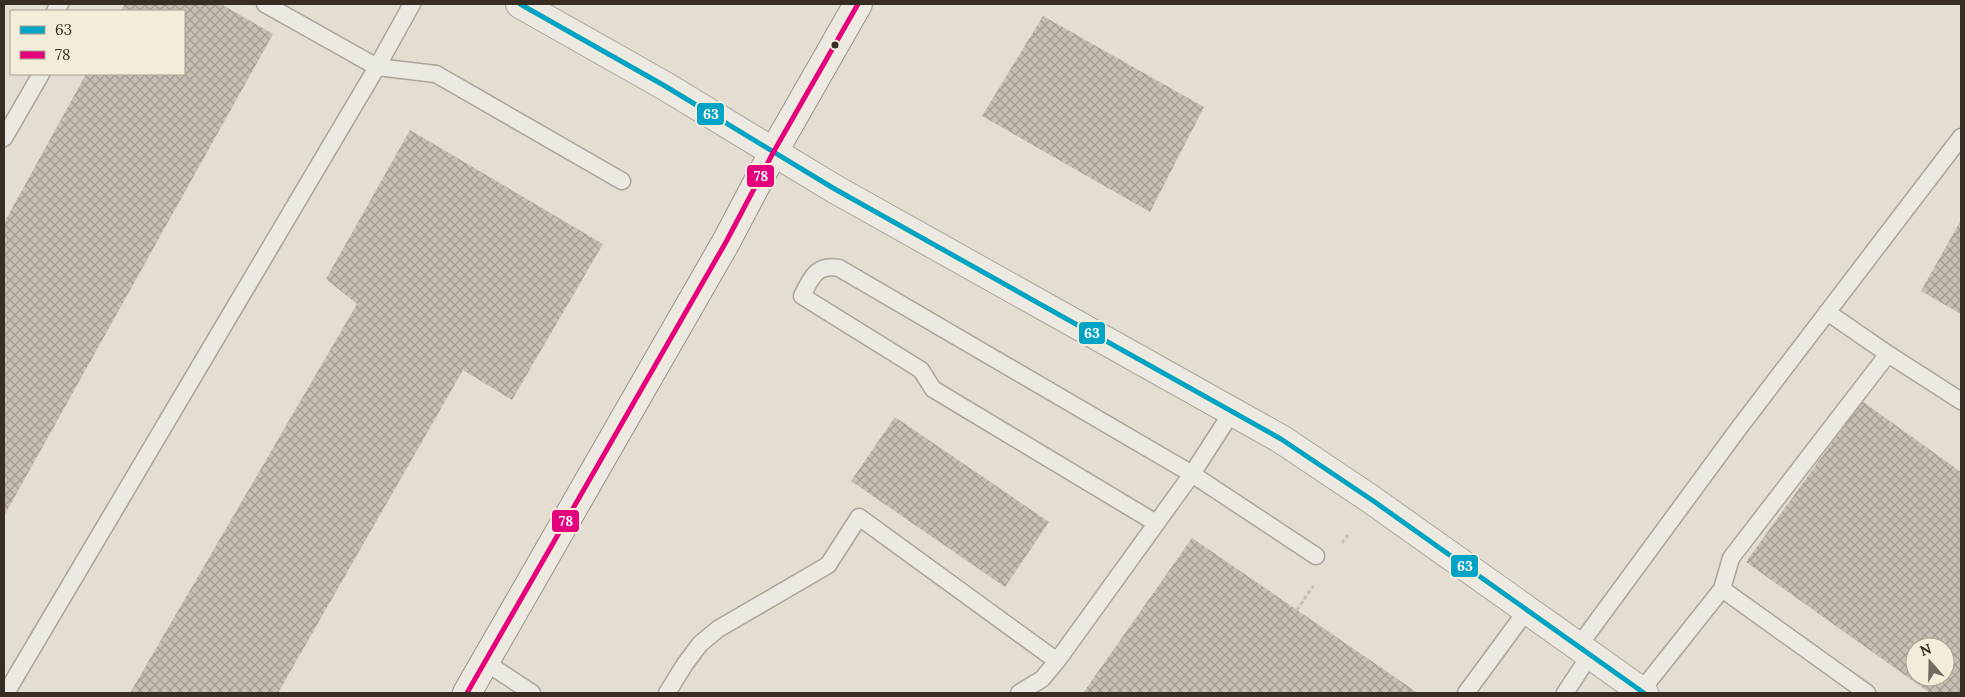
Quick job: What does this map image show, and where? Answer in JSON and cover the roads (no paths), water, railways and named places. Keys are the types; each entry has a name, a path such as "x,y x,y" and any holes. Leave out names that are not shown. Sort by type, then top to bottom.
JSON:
{"street":[{"path":"520,4 665,86 852,199 1281,440 1334,474 1643,692"},
{"path":"467,693 726,242 774,151 858,4"}],"lane":[{"path":"264,4 377,67 436,74 622,181"},
{"path":"6,693 377,67 412,4"},
{"path":"4,138 40,75"},
{"path":"1565,693 1584,651 1739,428 1961,137"},
{"path":"1156,523 933,389 921,370 802,296 810,278 818,270 829,266 839,268 1192,474 1316,556"},
{"path":"1828,312 1888,354 1961,401"},
{"path":"1643,692 1722,589 1731,558 1888,354"},
{"path":"1019,693 1042,679 1057,661 1192,474 1232,412"},
{"path":"667,693 700,644 718,629 828,565 859,517 1057,661"},
{"path":"1722,589 1867,693"},
{"path":"1466,693 1527,610"},
{"path":"485,662 532,693"}]}
